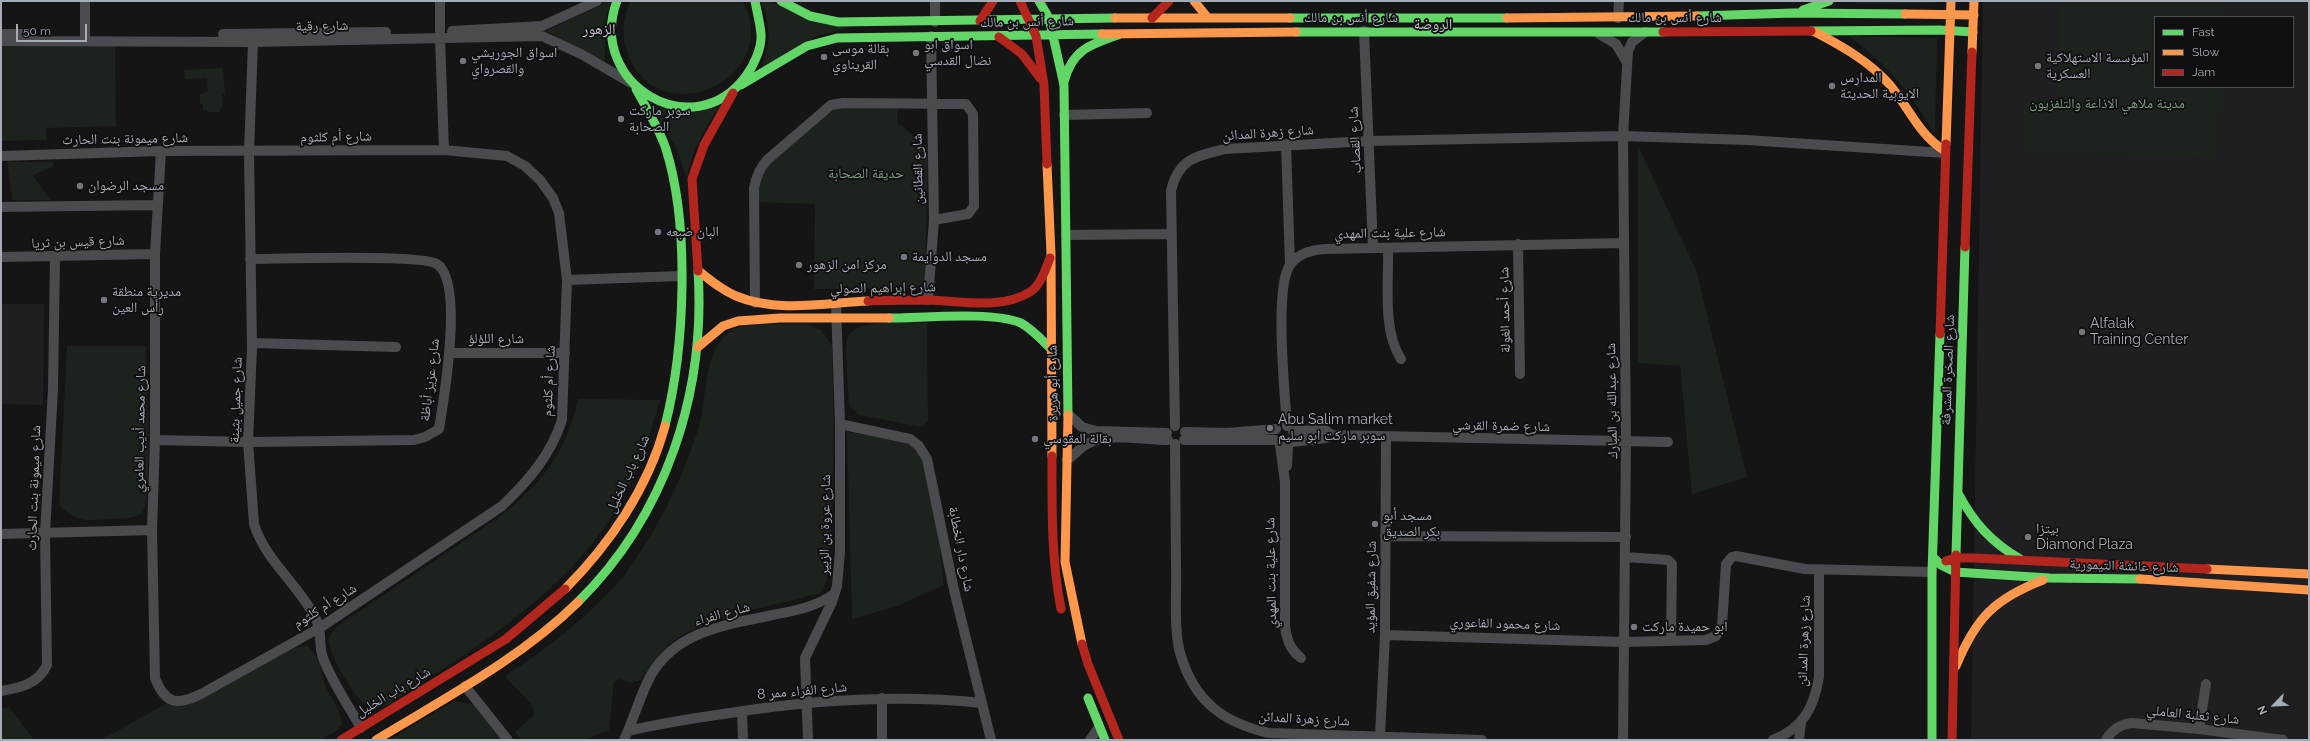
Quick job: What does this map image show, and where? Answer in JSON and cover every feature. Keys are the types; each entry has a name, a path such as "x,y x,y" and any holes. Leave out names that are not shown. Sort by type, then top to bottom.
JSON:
{"main road":[{"name":"شارع باب الخليل","path":"341,740 521,628 573,582 616,530 634,499 664,431 678,354 681,276 675,189 672,170 665,147 655,123 616,60 611,39 611,22 618,1"},
{"path":"376,740 465,686 529,644 563,618 606,574 650,508 667,473 682,431 692,390 698,347 700,272 692,179 698,155 704,140 733,93 752,70 760,53 763,34 761,15 756,1"},
{"name":"شارع أنس بن مالك","path":"781,1 823,20 838,22 935,22 1029,18 1404,16 1618,18 1794,13 1974,15"},
{"path":"980,21 993,1"},
{"name":"شارع أبو هريرة","path":"1020,1 1036,36 1044,85 1051,254 1052,537 1056,584 1063,618"},
{"name":"شارع أبو هريرة","path":"1039,1 1049,18 1064,85 1068,414 1068,460 1064,533 1065,562 1070,592 1088,664 1119,740"},
{"path":"1152,18 1169,1"},
{"path":"1194,1 1208,18"},
{"path":"1794,13 1829,1"},
{"name":"شارع الصخرة المشرفة","path":"1932,740 1932,572 1951,1"},
{"name":"شارع الصخرة المشرفة","path":"1952,740 1955,558 1974,1"},
{"path":"1812,30 1854,53 1870,65 1902,100 1930,140 1945,152"},
{"name":"شارع أنس بن مالك","path":"741,85 807,46 836,38 1364,31 1645,32 1949,30 1974,32"},
{"path":"1064,85 1067,69 1071,60 1090,44 1118,35"},
{"path":"999,37 1029,60 1044,85"},
{"path":"633,86 661,103 684,108 701,107 718,102 733,93"},
{"name":"شارع إبراهيم الصولي","path":"700,272 724,292 755,303 836,303 928,300 984,302 1021,296 1038,285 1051,254"},
{"path":"698,347 723,326 738,321 780,318 836,319 992,317 1020,323 1030,329 1051,350"},
{"path":"1957,492 1971,518 1981,531 2001,548 2024,561"},
{"name":"شارع عائشة التيمورية","path":"1933,557 1941,565 1955,572 2049,578 2147,579 2309,590"},
{"name":"شارع عائشة التيمورية","path":"1932,572 1941,565 1955,558 2309,574"},
{"path":"1952,676 1971,630 1980,617 2008,596 2049,578"},
{"path":"1085,690 1105,740"}],"street":[{"path":"85,1 86,37"},
{"path":"440,1 444,150"},
{"name":"شارع رقية","path":"1,34 253,42 440,34 542,26 597,1"},
{"path":"934,1 935,22"},
{"path":"1618,18 1619,1"},
{"name":"شارع القصاب","path":"1364,31 1373,248"},
{"path":"1596,32 1616,44 1626,61"},
{"name":"شارع عبدالله بن المبارك","path":"1623,740 1626,442 1623,136 1626,61 1632,42 1645,32"},
{"name":"شارع رقية","path":"1,41 86,37 254,34 440,34 542,36 581,54 633,86"},
{"name":"شارع القطانين","path":"928,300 934,220 931,36"},
{"name":"شارع جميل بثينة","path":"253,42 249,152 252,343 248,442 254,524 268,554 314,615 321,627"},
{"path":"755,303 754,188 760,168 767,160 831,105 843,103 966,104 973,114 974,206 968,214 934,220"},
{"path":"1064,115 1147,113"},
{"name":"شارع زهرة المدائن","path":"1482,740 1380,736 1335,738 1269,734 1245,728 1223,717 1206,701 1192,681 1181,655 1177,622 1176,436 1171,234 1171,191 1173,181 1185,163 1208,153 1225,149 1286,144 1623,136 1747,140 1945,152"},
{"path":"1284,443 1282,301 1283,285 1290,265 1286,144"},
{"name":"شارع أم كلثوم","path":"171,701 190,699 321,627 502,506 524,485 556,440 562,420 567,280 559,213 553,198 540,180 525,166 507,156 444,150 249,152"},
{"name":"شارع ميمونة بنت الحارث","path":"1,156 161,151 249,152"},
{"name":"شارع محمد أديب العامري","path":"161,151 155,254 155,440 152,530 155,678 159,689 171,701"},
{"path":"1,207 158,205"},
{"path":"1066,235 1171,234"},
{"name":"شارع علية بنت المهدي","path":"1290,265 1299,257 1311,251 1518,244 1624,243"},
{"name":"شارع أحمد الغولة","path":"1518,244 1520,374"},
{"path":"1388,248 1389,330 1392,344 1401,360"},
{"name":"شارع قيس بن ثريا","path":"1,257 155,254"},
{"name":"شارع ميمونة بنت الحارث","path":"1,691 28,684 43,672 47,665 45,534 52,389 55,257"},
{"name":"شارع عزيز أباظة","path":"155,440 248,442 414,440 425,437 439,429 450,353 448,282 437,264 430,261 403,259 250,259"},
{"path":"567,280 681,276"},
{"name":"شارع عروة بن الزبير","path":"808,740 806,652 837,586 840,551 840,424 836,303"},
{"path":"252,343 396,347"},
{"name":"شارع اللؤلؤ","path":"450,353 565,353"},
{"name":"شارع ضمرة القرشي","path":"1068,414 1082,427 1096,431 1284,443 1326,438 1332,435 1386,438 1668,442"},
{"name":"شارع دار الخطابة","path":"840,424 910,439 919,446 927,459 981,703 991,740"},
{"path":"1284,428 1284,443"},
{"name":"شارع ضمرة القرشي","path":"1068,460 1086,445 1095,441 1114,438 1176,436 1284,428 1325,430 1332,435"},
{"name":"شارع شفيق المؤيد","path":"1380,736 1385,635 1386,438"},
{"name":"شارع علية بنت المهدي","path":"1284,443 1285,626 1287,640 1292,651 1301,658"},
{"path":"1,534 152,530"},
{"path":"1385,536 1626,536"},
{"path":"1624,642 1711,639 1720,631 1722,626 1726,564 1732,557 1736,556 1791,567 1819,570 1932,572"},
{"path":"1626,557 1668,560 1672,564 1671,641"},
{"name":"شارع زهرة المدائن","path":"1773,740 1801,722 1812,708 1819,677 1819,570"},
{"name":"شارع الفراء","path":"626,736 650,676 668,654 687,639 712,628 814,606 834,594"},
{"path":"321,627 319,644 323,659 361,728"},
{"name":"شارع محمود الفاعوري","path":"1385,635 1624,642"},
{"path":"2199,728 2206,684"},
{"path":"465,686 508,740"},
{"path":"882,698 882,740"},
{"name":"شارع الفراء ممر 8","path":"626,736 660,723 806,702 882,698 981,703"},
{"path":"742,711 743,740"},
{"path":"1799,740 1801,722"},
{"name":"شارع ثعلبة العاملي","path":"2106,740 2114,730 2123,724 2132,723 2199,728 2265,739 2284,740"},
{"path":"1090,740 1099,727"}],"shaded area":[{"path":"1983,1 2309,1 2309,740 1971,740"},
{"path":"1,304 44,304 43,405 1,404"}],"green space":[{"path":"610,1 605,22 605,64 546,31"},
{"path":"631,1 743,1 751,29 747,54 733,74 712,88 689,94 665,91 644,78 628,54 624,40 624,20"},
{"path":"761,1 771,1 782,7 849,28 817,36 761,68 767,50 768,27"},
{"path":"1859,1 1935,1 1935,3 1855,4"},
{"name":"مدينة ملاهي الاذاعة والتلفزيون","path":"2060,1 2222,1 2222,16 2154,16 2154,88 2220,88 2217,158 2022,151 2023,101 2056,102"},
{"path":"1849,36 1937,38 1935,135 1926,119 1898,81 1876,59"},
{"path":"115,43 116,126 46,128 46,140 1,141 1,44"},
{"path":"223,68 225,93 222,93 223,108 220,109 220,112 208,112 208,110 203,110 203,104 200,104 200,94 208,92 207,78 185,79 184,70"},
{"path":"652,106 695,112 720,106 708,124 695,149 687,179 677,150"},
{"name":"حديقة الصحابة","path":"898,106 897,122 928,148 925,288 814,289 815,204 754,202 764,158 838,107"},
{"path":"1638,146 1696,270 1747,477 1692,494 1680,366 1638,363"},
{"path":"7,162 53,162 54,166 33,175 50,200 12,200"},
{"path":"895,322 927,323 928,420 922,427 859,415 849,406 846,344 851,332 859,327 870,324"},
{"path":"768,324 807,324 821,330 832,346 834,429 830,564 826,583 820,593 748,611 694,629 679,637 673,641 653,662 641,680 631,683 620,679 614,682 609,730 584,740 521,740 515,732 535,714 530,703 505,676 535,656 591,610 623,577 650,537 675,489 698,430 710,363 715,350 722,339 737,327"},
{"path":"67,346 146,346 149,433 148,483 143,511 136,516 87,520 71,515 59,505"},
{"path":"578,399 660,400 638,467 628,488 607,524 582,556 554,585 490,637 456,661 387,705 372,708 366,705 355,694 336,663 329,644 331,634 336,627 498,518 527,493 550,466 559,452 573,419"},
{"path":"847,432 902,443 915,449 922,459 932,492 936,513 944,585 897,606 852,619"},
{"path":"307,645 316,656 320,665 326,687 337,708 342,724 338,730 321,740 101,740 171,701 181,701 276,652"},
{"path":"454,701 481,706 502,740 389,740"},
{"path":"9,707 34,740 1,740 1,708"}],"traffic: fast":[{"path":"617,1 611,31 617,57 630,80 650,96 674,106 699,106 724,97 746,76 757,56 761,39 755,1"},
{"path":"781,1 810,16 838,22 1115,18"},
{"path":"1039,1 1049,18 1064,85 1068,415"},
{"path":"1803,10 1829,1"},
{"path":"1697,16 1794,13 1905,14"},
{"path":"1290,18 1507,18"},
{"path":"1811,31 1940,30 1973,32"},
{"path":"1296,32 1663,32"},
{"path":"741,85 807,46 837,38 1102,34"},
{"path":"1064,82 1067,71 1083,50 1098,42 1118,35"},
{"path":"636,89 656,126 666,149 674,180 679,214 682,250 680,324 677,361 672,395 665,426"},
{"path":"1956,555 1965,247"},
{"path":"578,602 609,568 635,531 657,491 674,450 687,406 695,362 699,317 698,271"},
{"path":"889,318 976,316 1009,319 1025,325 1051,349"},
{"path":"1932,740 1932,572 1940,334"},
{"path":"1958,493 1970,514 1984,531 2000,546 2020,559"},
{"path":"1933,557 1941,565 1955,572 2049,578 2140,579"},
{"path":"1088,698 1105,740"}],"traffic: slow":[{"path":"1194,1 1208,18"},
{"path":"1946,144 1951,1"},
{"path":"1972,52 1974,1"},
{"path":"1905,14 1974,15"},
{"path":"1507,18 1697,16"},
{"path":"1115,18 1290,18"},
{"path":"1102,34 1296,32"},
{"path":"1815,32 1855,55 1874,69 1890,85 1921,129 1936,145 1945,151"},
{"path":"1047,164 1051,254 1052,456"},
{"path":"700,272 731,294 751,301 768,304 801,306 868,301"},
{"path":"698,347 723,326 738,321 780,318 889,318"},
{"path":"1068,415 1065,562 1082,644"},
{"path":"565,589 582,572 626,514 649,471 665,426"},
{"path":"2207,569 2309,574"},
{"path":"2140,579 2309,590"},
{"path":"1956,666 1971,635 1989,612 1999,603 2012,595 2043,580"},
{"path":"376,740 507,660 532,642 578,602"}],"traffic: jam":[{"path":"980,21 993,1"},
{"path":"1020,1 1036,36 1044,85 1047,164"},
{"path":"1152,18 1169,1"},
{"path":"1663,32 1811,31"},
{"path":"999,37 1022,54 1040,78"},
{"path":"1965,247 1972,52"},
{"path":"698,271 692,179 704,145 733,93"},
{"path":"1940,334 1946,144"},
{"path":"868,301 930,300 968,303 994,303 1007,301 1019,298 1034,289 1042,277 1050,258"},
{"path":"1052,456 1052,513 1055,571 1061,609"},
{"path":"1952,740 1956,555"},
{"path":"1946,561 1955,558 1973,558 2207,569"},
{"path":"341,740 506,639 565,589"},
{"path":"1082,644 1088,664 1119,740"}],"place":[{"name":"اسواق ابو نضال القدسي","path":"916,53"},
{"name":"بقالة موسى القريناوي","path":"824,57"},
{"name":"اسواق الجوريشي والقصرواي","path":"463,61"},
{"name":"المؤسسة الاستهلاكية العسكرية","path":"2038,66"},
{"name":"المدارس الايوبية الحديثة","path":"1832,86"},
{"name":"سوبر ماركت الصحابة","path":"621,119"},
{"name":"مسجد الرضوان","path":"80,186"},
{"name":"البان ضبعه","path":"658,232"},
{"name":"مسجد الدوايمة","path":"904,257"},
{"name":"مركز امن الزهور","path":"799,265"},
{"name":"مديرية منطقة رأس العين","path":"104,300"},
{"name":"Alfalak Training Center","path":"2082,332"},
{"name":"Abu Salim market سوبر ماركت ابو سليم","path":"1270,428"},
{"name":"بقالة المقوسي","path":"1035,439"},
{"name":"مسجد أبو بكر الصديق","path":"1375,524"},
{"name":"بيتزا Diamond Plaza","path":"2028,537"},
{"name":"ابو حميدة ماركت","path":"1634,627"}],"district":[{"name":"الروضة","path":"1433,24"},
{"name":"الزهور","path":"599,29"}]}
